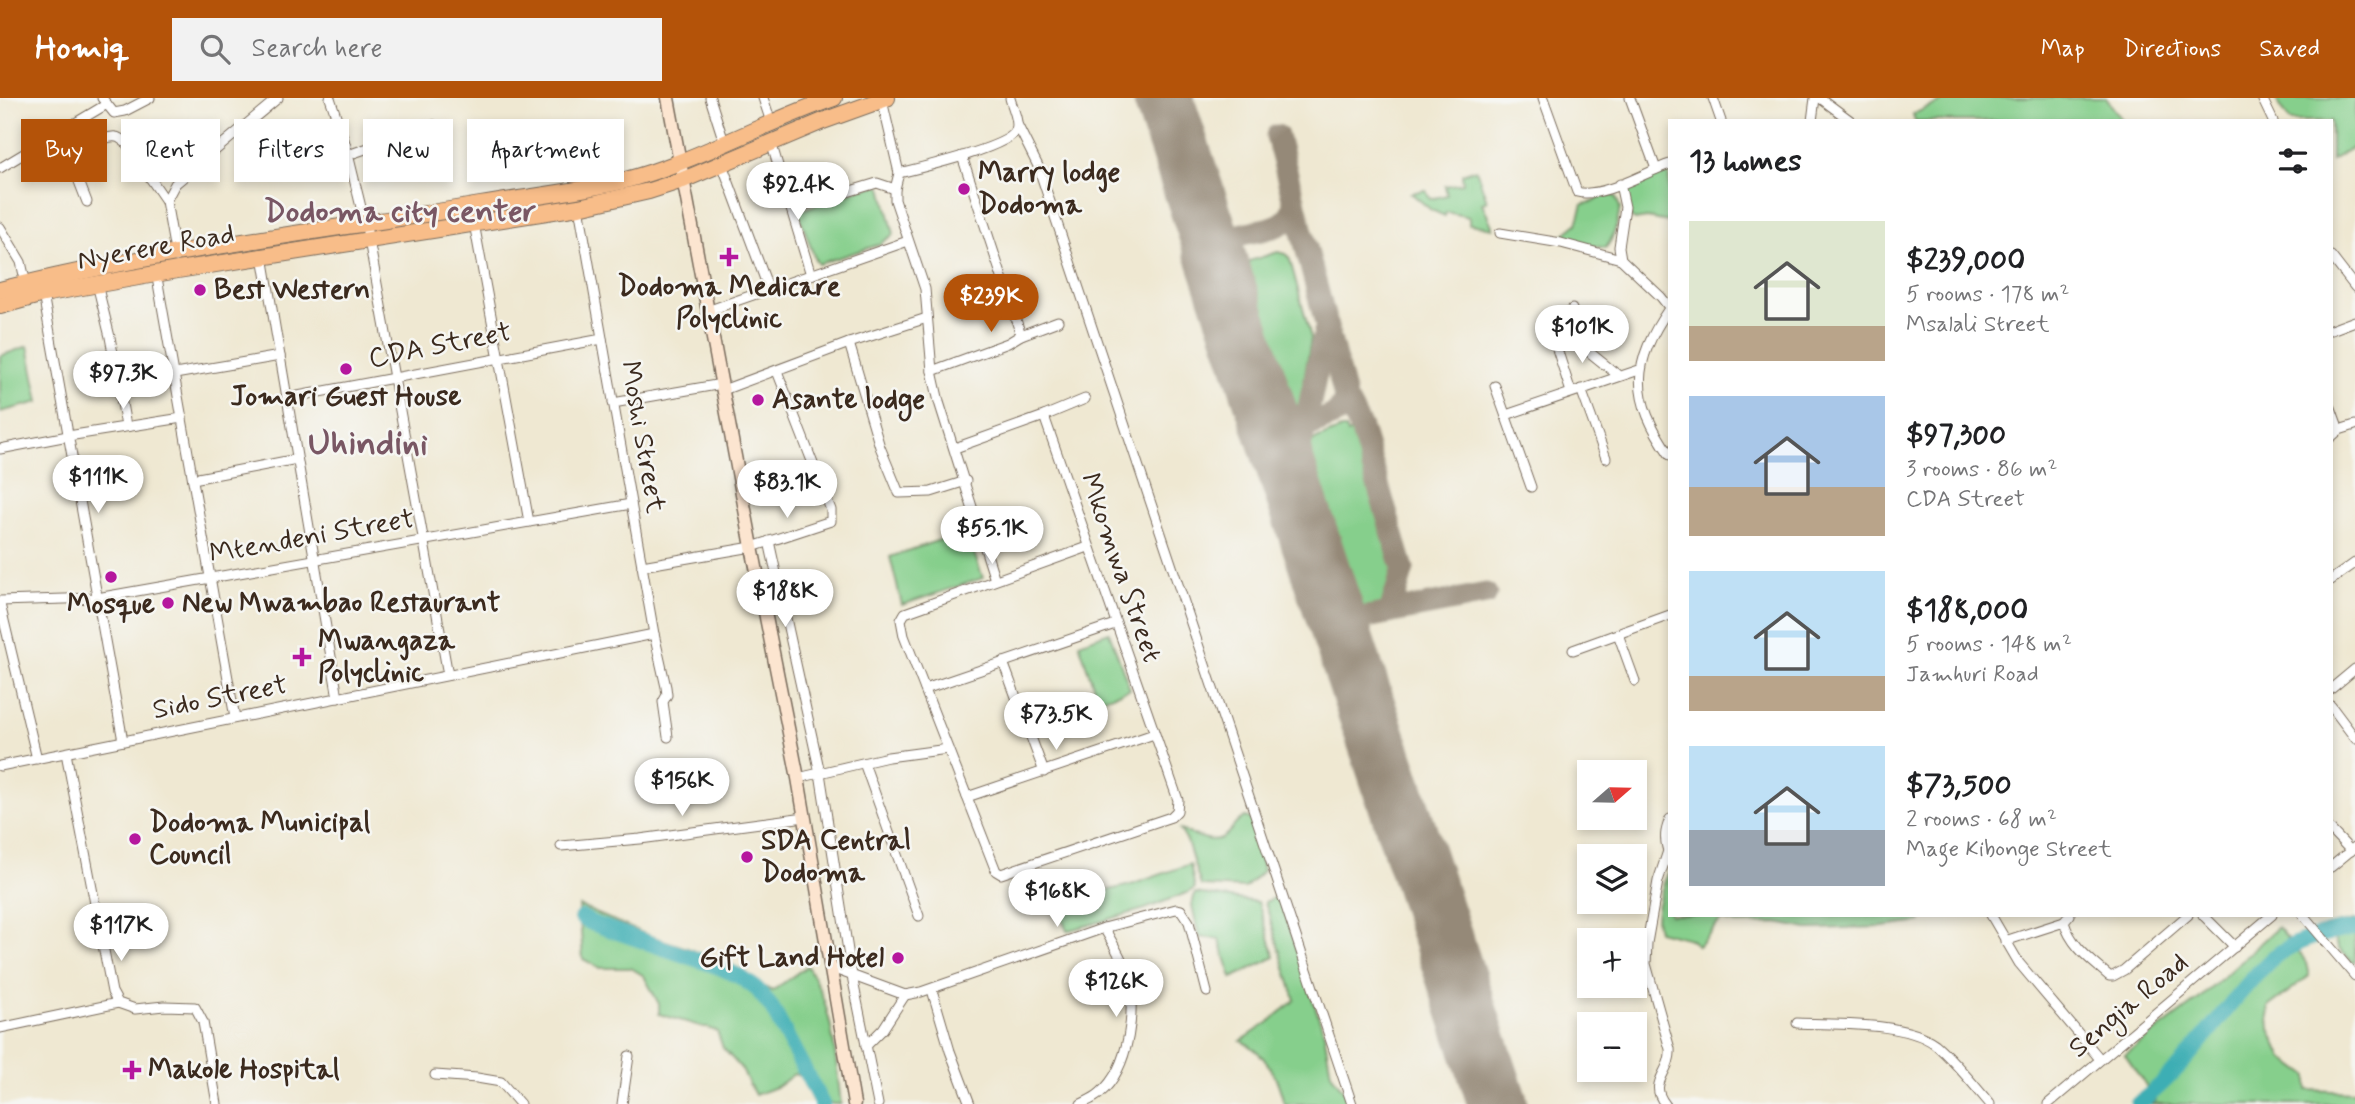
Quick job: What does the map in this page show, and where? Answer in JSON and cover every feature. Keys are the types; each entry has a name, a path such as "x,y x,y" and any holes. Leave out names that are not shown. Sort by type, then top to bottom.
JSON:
{"highway":[{"name":"Nyerere Road","path":"177,262 263,256 622,181 680,161 832,98"},
{"name":"Nyerere Road","path":"0,290 368,232 474,223 579,207 649,191 683,180 823,121 885,99"},
{"name":"Nyerere Road","path":"0,306 43,294 97,285 154,266"}],"main road":[{"path":"668,98 752,547 799,778 854,1104"}],"street":[{"path":"0,168 104,101 114,113 125,111 150,98"},
{"path":"166,201 175,184 278,98"},
{"path":"330,98 337,119"},
{"path":"710,98 724,142"},
{"path":"763,98 771,122"},
{"path":"1010,98 1018,126 1038,166 1352,1104"},
{"path":"1544,98 1577,192 1585,194 1620,184 1668,164"},
{"path":"1629,98 1656,169"},
{"path":"1713,98 1720,119"},
{"path":"1812,119 1817,98 1848,119"},
{"path":"2262,98 2272,119"},
{"path":"885,99 899,173 895,200 925,289 932,371 939,402 995,580"},
{"path":"899,173 962,156 1006,140 1015,134 1018,126"},
{"path":"87,202 73,166 78,156 107,138 117,137 126,143 166,201 177,262"},
{"path":"771,142 811,275"},
{"path":"962,156 1021,335"},
{"path":"349,159 368,232 448,675"},
{"path":"722,164 769,290"},
{"path":"791,209 877,183 895,189"},
{"path":"1620,184 1625,207 1619,247 1621,259"},
{"name":"Moshi Street","path":"579,207 654,634 666,687 667,695 663,702 668,737"},
{"path":"474,223 529,522"},
{"path":"0,227 20,262 26,284"},
{"path":"1500,233 1561,243 1621,259 1668,306"},
{"path":"707,311 908,241"},
{"path":"263,256 338,698"},
{"path":"2333,259 2355,287"},
{"path":"154,266 235,718"},
{"path":"97,285 110,337 126,426"},
{"path":"43,294 123,741"},
{"path":"1571,392 1557,349 1572,309"},
{"path":"1668,309 1652,334 1639,370 1641,400 1648,420 1668,452"},
{"path":"613,403 722,387 777,371 849,343 928,318"},
{"path":"932,371 1058,321"},
{"path":"2333,329 2355,321"},
{"path":"1563,331 1619,376"},
{"name":"CDA Street","path":"287,398 602,339"},
{"path":"849,343 880,447 899,492 931,492 966,481"},
{"path":"175,374 280,356"},
{"path":"1506,415 1639,370"},
{"path":"642,566 752,547 831,521 831,510 777,371"},
{"path":"1495,386 1531,486"},
{"path":"1581,388 1606,458"},
{"path":"955,448 1085,399"},
{"name":"Mkomwa Street","path":"967,797 996,871 1001,874 1171,817 1177,811 1178,800 1044,416"},
{"path":"0,449 182,418"},
{"path":"2335,434 2355,425"},
{"path":"193,479 298,460"},
{"name":"Mtendeni Street","path":"0,603 97,598 631,504"},
{"path":"769,541 820,773 852,976 878,1104"},
{"path":"1088,547 905,613 901,620 904,636 967,797 1154,734"},
{"path":"2333,579 2355,564"},
{"path":"0,603 37,759"},
{"path":"1573,650 1668,616"},
{"path":"925,689 1115,624"},
{"name":"Sido Street","path":"0,766 654,634"},
{"path":"1618,634 1635,681"},
{"path":"1003,662 1044,772"},
{"path":"2333,686 2355,669"},
{"path":"2333,709 2355,738"},
{"path":"799,778 948,748"},
{"path":"66,753 112,992 118,1003"},
{"path":"864,763 919,916"},
{"path":"561,846 640,839 805,817"},
{"path":"1668,824 1665,841 1668,848"},
{"path":"2333,832 2353,849 2333,864"},
{"path":"1665,1104 1658,1093 1658,1086 1671,1056 1646,964 1658,881 1668,854"},
{"path":"829,967 905,995 932,990 1104,928 1170,910 1181,910 1189,922 1207,992"},
{"path":"1992,917 2019,963 2100,1059"},
{"path":"2005,941 2067,918 2068,935 2075,946 2109,976 2113,976 2124,970 2187,917"},
{"path":"2205,917 2235,947"},
{"name":"Sengia Road","path":"2048,1104 2270,917"},
{"path":"2305,917 2355,976"},
{"path":"1081,1104 1100,1093 1113,1075 1123,1057 1130,1032 1131,1002 1126,972 1104,928"},
{"path":"932,990 950,1051 970,1104"},
{"path":"866,1046 883,1029 905,995"},
{"path":"0,1028 118,1003 135,1009 195,1007 203,1023 217,1104"},
{"path":"1797,1023 1880,1026 1913,1034 1934,1044 1990,1104"},
{"path":"622,1104 629,1056"},
{"path":"435,1075 500,1082 520,1104"}],"green space":[{"path":"1950,98 2106,98 2122,119 1914,119 1913,114"},
{"path":"2275,98 2355,98 2355,146 2333,159 2333,119 2289,119"},
{"path":"1476,169 1487,201 1482,203 1493,228 1469,224 1469,217 1446,212 1445,216 1431,210 1411,193 1426,190 1430,199 1447,195 1445,186 1463,183 1462,174"},
{"path":"1668,169 1668,222 1647,218 1635,220 1626,214 1626,189"},
{"path":"882,187 894,234 878,245 818,264 798,211 860,189"},
{"path":"1607,193 1616,197 1620,208 1615,229 1606,248 1568,242 1562,236 1577,224 1583,204 1593,202"},
{"path":"1278,252 1286,254 1290,260 1311,338 1300,405 1292,408 1287,407 1243,272 1249,261"},
{"path":"28,346 39,402 0,412 0,356"},
{"path":"1346,429 1348,434 1355,431 1396,574 1384,607 1371,610 1360,609 1353,604 1310,474 1310,444"},
{"path":"966,531 983,578 902,605 890,557"},
{"path":"1109,632 1130,689 1098,700 1079,643"},
{"path":"1245,817 1251,819 1256,831 1263,871 1245,888 1201,886 1187,841 1180,830 1205,839 1217,839 1223,837"},
{"path":"1190,864 1195,888 1189,892 1145,909 1067,931 1061,917 1061,903 1086,901 1109,890"},
{"path":"1668,872 1668,917 1921,917 1921,922 1882,927 1808,929 1777,923 1736,924 1721,920 1698,946 1690,939 1658,931 1656,916"},
{"path":"1195,893 1258,902 1275,957 1232,978 1219,939 1199,937 1192,905"},
{"path":"1278,896 1324,1033 1331,1073 1344,1092 1348,1104 1284,1104 1270,1067 1257,1052 1241,1041 1295,1000 1265,902"},
{"path":"579,906 647,935 693,950 772,991 807,966 816,981 828,1015 841,1104 818,1104 803,1077 794,1074 778,1086 755,1095 741,1068 723,1048 717,1031 659,1014 659,1004 644,976 631,968 600,968 583,959"},
{"path":"2355,920 2353,963 2339,949 2327,926"},
{"path":"2278,927 2305,959 2309,976 2268,1007 2270,1029 2283,1058 2308,1076 2308,1090 2355,1092 2355,1104 2151,1104 2156,1101 2125,1055 2199,999"}],"waterway":[{"path":"582,918 719,967 739,976 757,989 772,1008 822,1104"},
{"path":"2138,1104 2176,1070 2246,986 2274,957 2302,941 2355,928"}],"taxiway":[{"path":"1277,136 1346,400 1361,428 1403,569 1390,612"},
{"path":"1217,261 1222,244 1230,238 1286,221 1292,212 1294,199"},
{"path":"1295,494 1295,472 1325,332"},
{"path":"1281,451 1288,435 1338,413 1345,400 1344,392"},
{"path":"1336,623 1486,594"}],"runway":[{"path":"1163,98 1498,1104"}],"place":[{"name":"Marry lodge Dodoma","path":"964,189"},
{"name":"Dodoma Medicare Polyclinic","path":"729,257"},
{"name":"Best Western","path":"200,290"},
{"name":"Jomari Guest House","path":"346,369"},
{"name":"Asante lodge","path":"758,400"},
{"name":"Mosque","path":"111,577"},
{"name":"New Mwambao Restaurant","path":"168,603"},
{"name":"Mwangaza Polyclinic","path":"302,657"},
{"name":"Dodoma Municipal Council","path":"135,839"},
{"name":"SDA Central Dodoma","path":"747,857"},
{"name":"Gift Land Hotel","path":"898,958"},
{"name":"Makole Hospital","path":"132,1070"}],"district":[{"name":"Dodoma city center","path":"400,212"},
{"name":"Uhindini","path":"368,444"}]}
